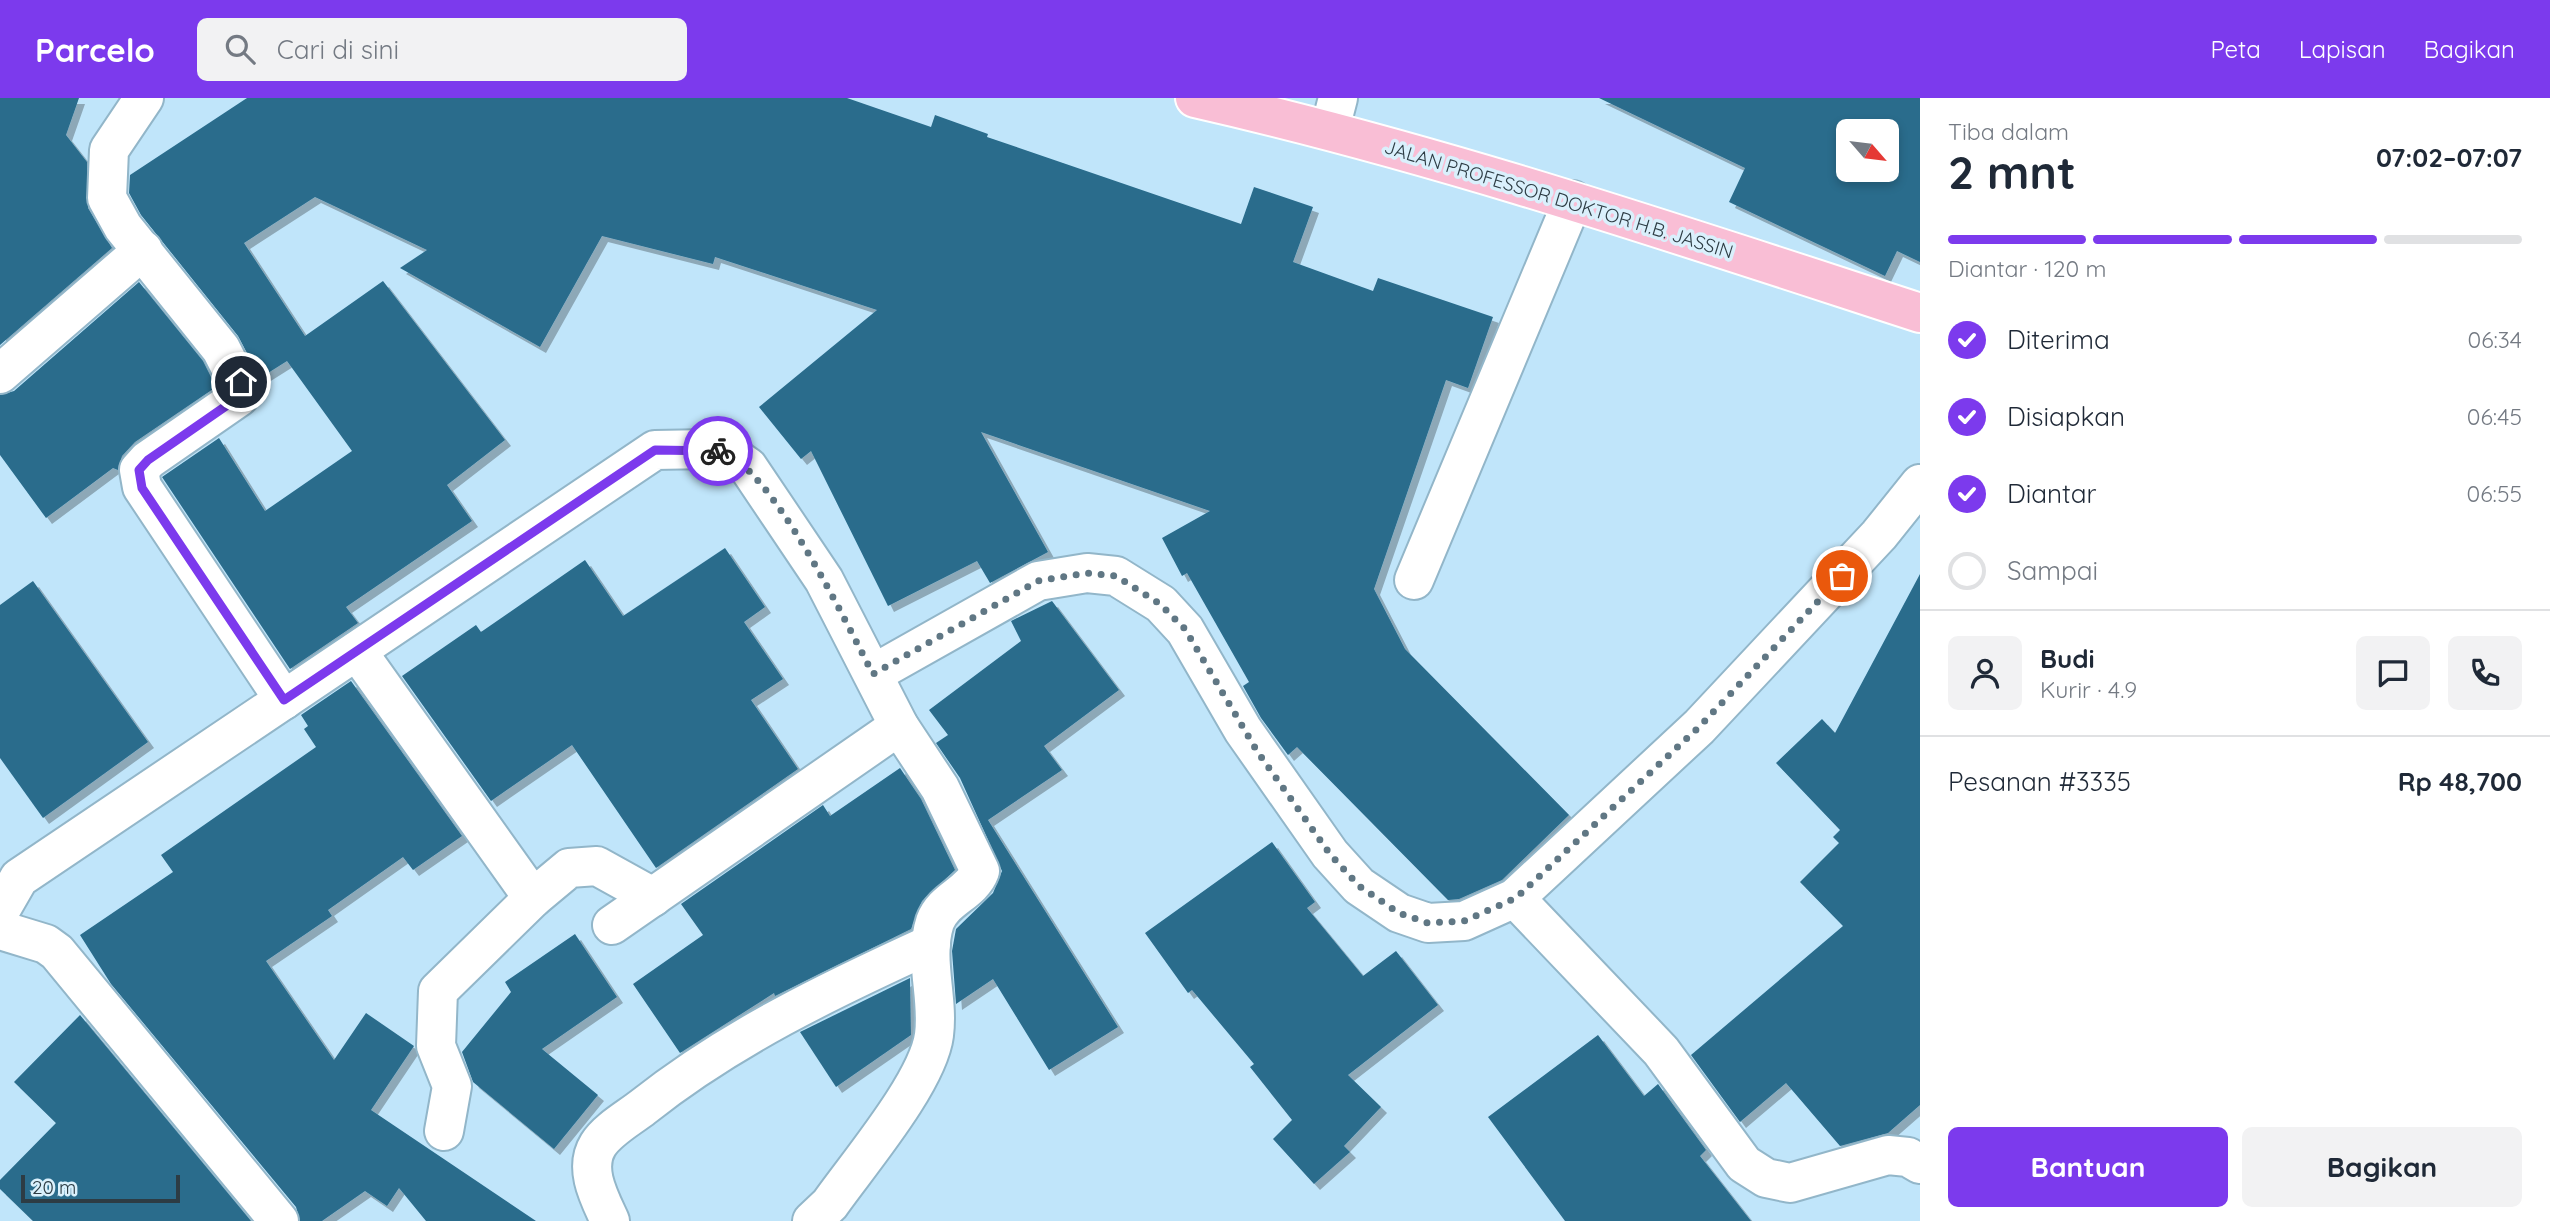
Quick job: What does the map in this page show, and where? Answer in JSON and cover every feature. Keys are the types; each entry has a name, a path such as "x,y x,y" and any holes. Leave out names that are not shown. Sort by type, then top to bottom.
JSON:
{"highway":[{"name":"JALAN PROFESSOR DOKTOR H.B. JASSIN","path":"1195,98 1334,113 1573,200 1920,313"}],"street":[{"path":"126,101 109,150 107,198 123,227 221,349 242,390 239,397 148,460 139,470 142,488 284,700"},
{"path":"1414,580 1573,200"},
{"path":"0,374 143,250"},
{"path":"0,911 19,878 655,450 709,449 728,453 748,467 768,493 824,580 899,726 940,788 980,871 976,880 940,910 931,944 934,1036 923,1068 831,1204 812,1221"},
{"path":"873,674 1038,581 1087,573 1116,576 1160,604 1185,629 1250,740 1330,854 1359,886 1399,913 1428,923 1464,921 1516,898 1699,727 1880,536 1920,484"},
{"path":"357,651 533,898"},
{"path":"612,925 899,726"},
{"path":"444,1131 452,1086 436,1046 438,991 533,898 569,868 597,866 653,897"},
{"path":"1516,898 1661,1051 1744,1164 1766,1178 1790,1183 1888,1155 1908,1157 1920,1164"},
{"path":"0,930 46,944 57,952 279,1221"},
{"path":"610,1221 593,1185 593,1171 598,1145 613,1130 692,1068 780,1017 931,944"}],"building":[{"path":"0,98 79,98 66,135 87,162 88,208 112,248 0,345"},
{"path":"247,98 847,98 931,127 935,115 988,134 987,137 1241,224 1254,187 1313,207 1293,262 1373,291 1378,278 1493,317 1468,388 1446,380 1374,589 1405,649 1569,815 1502,880 1459,899 1448,900 1297,747 1288,755 1261,718 1243,686 1249,682 1187,573 1182,576 1162,538 1210,511 981,432 1048,552 990,583 977,561 888,606 811,451 801,459 759,407 877,310 715,257 713,264 602,236 540,347 400,268 427,250 315,197 244,243 305,336 383,281 505,440 447,485 472,521 346,607 358,623 290,669 162,477 219,438 265,511 352,451 287,361 260,378 238,336 141,215 129,193 130,175"},
{"path":"1599,98 1920,98 1920,262 1897,251 1885,276 1729,202 1745,168"},
{"path":"139,282 203,361 216,387 135,442 122,456 118,470 113,468 46,518 0,455 0,395 14,391"},
{"path":"725,548 765,607 744,622 783,679 751,700 798,769 656,868 572,745 491,801 402,676 476,625 481,632 585,560 623,616"},
{"path":"1920,574 1920,1105 1888,1133 1840,1146 1786,1083 1740,1122 1691,1055 1843,926 1800,882 1839,843 1833,837 1840,830 1776,763 1822,719 1835,733"},
{"path":"33,581 148,742 43,818 0,758 0,605"},
{"path":"1052,601 1119,690 1044,746 1062,770 988,820 1118,1027 1049,1070 993,979 956,1004 952,951 956,929 993,893 1002,871 960,778 936,743 948,735 929,710 1021,641 1011,621"},
{"path":"351,681 462,836 413,870 403,857 328,910 332,916 266,961 334,1060 366,1013 414,1046 371,1110 536,1221 426,1221 399,1188 387,1206 365,1191 322,1221 300,1221 296,1207 111,984 80,935 173,872 161,855 316,747 304,729 308,726 301,715"},
{"path":"900,768 921,799 955,870 922,901 911,929 775,996 774,993 680,1053 633,984 703,935 681,904 823,805 830,816"},
{"path":"1272,842 1315,902 1307,908 1363,976 1396,951 1438,1005 1348,1075 1381,1107 1344,1146 1350,1152 1314,1184 1273,1139 1292,1120 1250,1067 1254,1064 1192,990 1188,993 1145,933"},
{"path":"575,934 617,997 542,1049 598,1095 554,1149 473,1082 462,1052 511,992 505,982"},
{"path":"910,978 911,1035 836,1087 800,1032"},
{"path":"80,1015 251,1221 33,1221 0,1189 0,1180 56,1123 14,1082"},
{"path":"1598,1035 1644,1096 1658,1084 1706,1150 1700,1156 1751,1221 1565,1221 1488,1117"}],"way so far":[{"path":"718,451 728,453 748,467 774,502 824,580 873,674 1038,581 1087,573 1116,576 1160,604 1185,629 1243,730 1330,854 1359,886 1399,913 1428,923 1464,921 1516,898 1699,727 1842,576"}],"route":[{"path":"241,382 239,397 148,460 139,470 142,488 284,700 655,450 718,451"}]}
